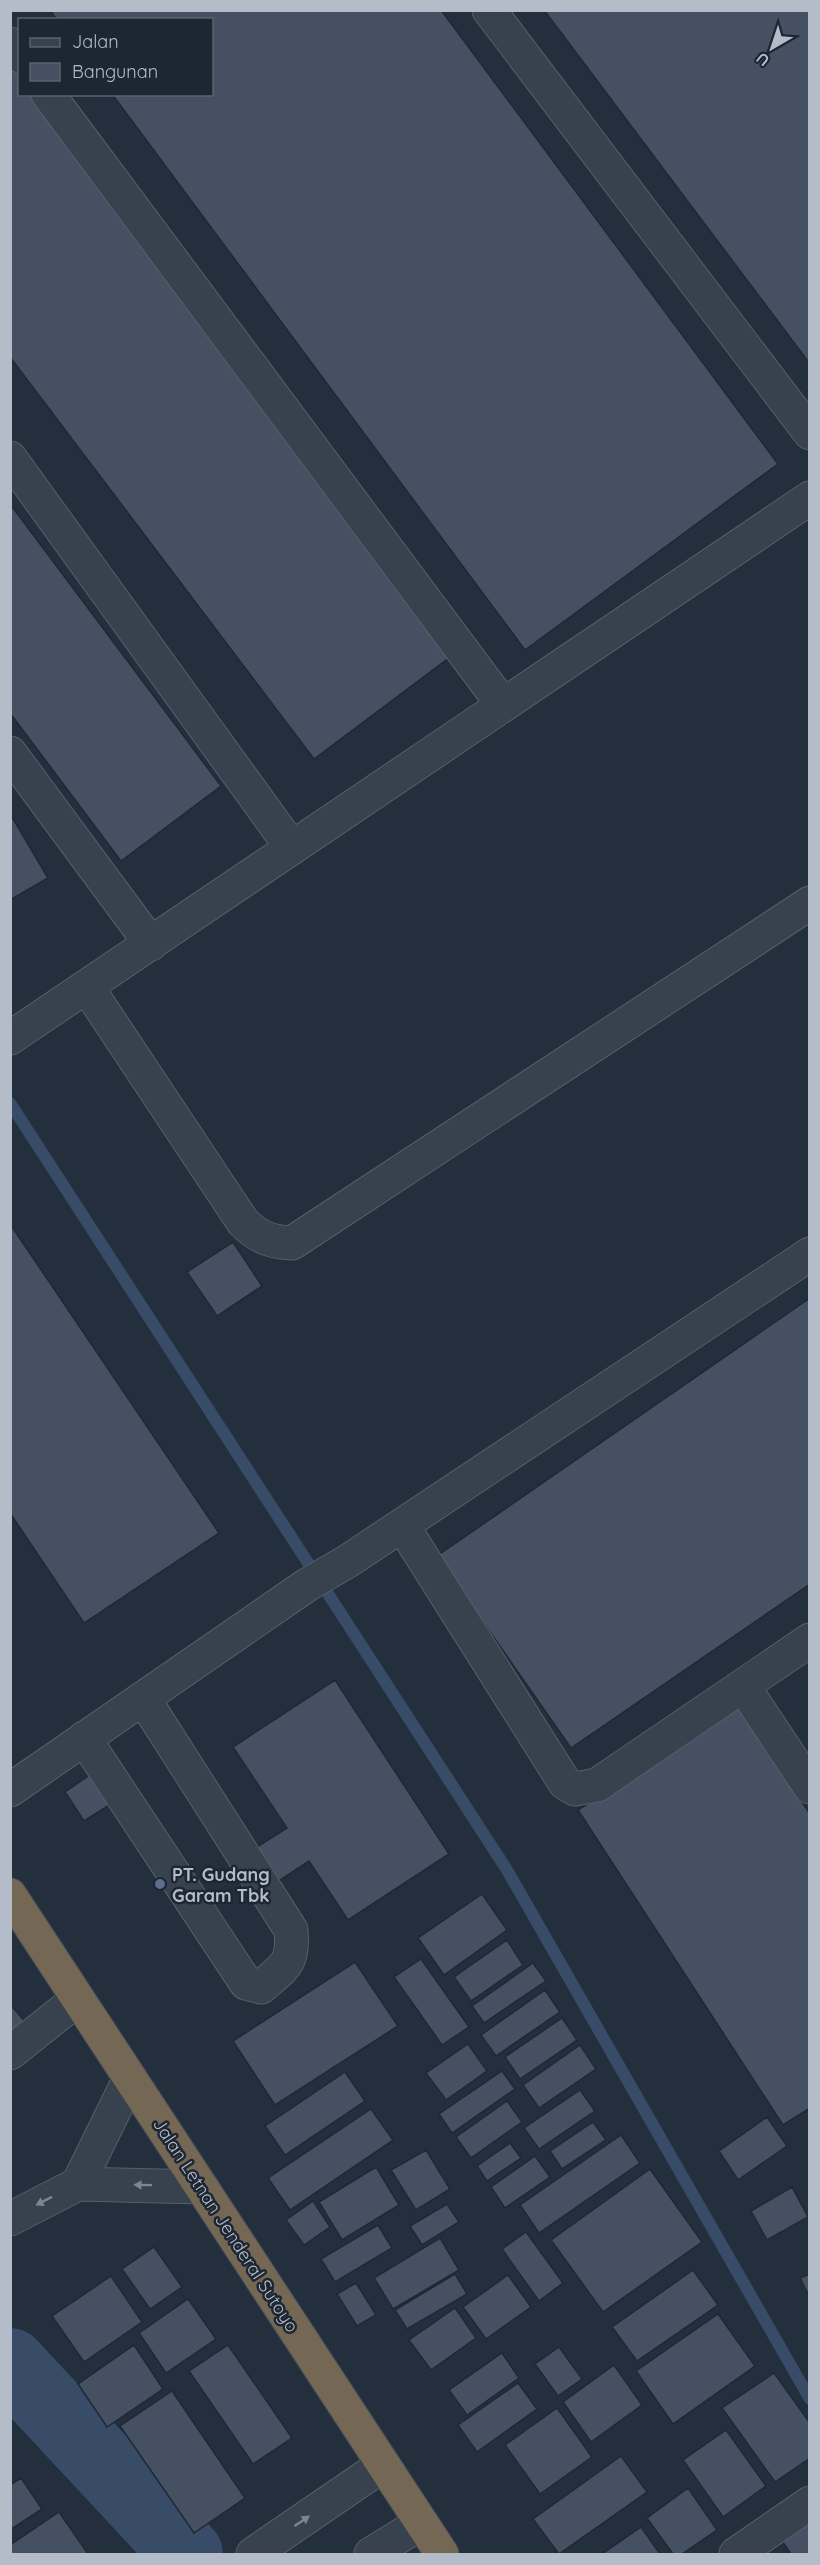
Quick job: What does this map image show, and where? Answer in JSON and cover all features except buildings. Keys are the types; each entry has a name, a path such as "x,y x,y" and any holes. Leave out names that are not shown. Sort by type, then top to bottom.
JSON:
{"highway":[{"name":"Jalan Letnan Jenderal Sutoyo","path":"10,1895 442,2554"}],"street":[{"path":"489,10 810,434"},
{"path":"49,96 503,705"},
{"path":"10,458 292,848"},
{"path":"12,1037 810,498"},
{"path":"17,772 151,944"},
{"path":"87,987 243,1222 252,1232 269,1242 292,1243 810,903"},
{"path":"10,1790 307,1585 348,1561 810,1254"},
{"path":"402,1525 565,1783 570,1787 584,1789 597,1785 810,1640"},
{"path":"743,1686 810,1787"},
{"path":"84,1738 246,1983 254,1987 261,1987 288,1963 292,1945 291,1930 143,1698"},
{"path":"10,2053 78,1999"},
{"path":"78,2184 130,2078"},
{"path":"10,2219 78,2184 201,2187"},
{"path":"254,2554 383,2465"},
{"path":"736,2554 810,2503"},
{"path":"371,2554 421,2523"}],"waterway":[{"path":"10,1103 507,1870 810,2399"},
{"path":"10,2364 187,2554"}],"place":[{"name":"PT. Gudang Garam Tbk","path":"160,1884"}]}
